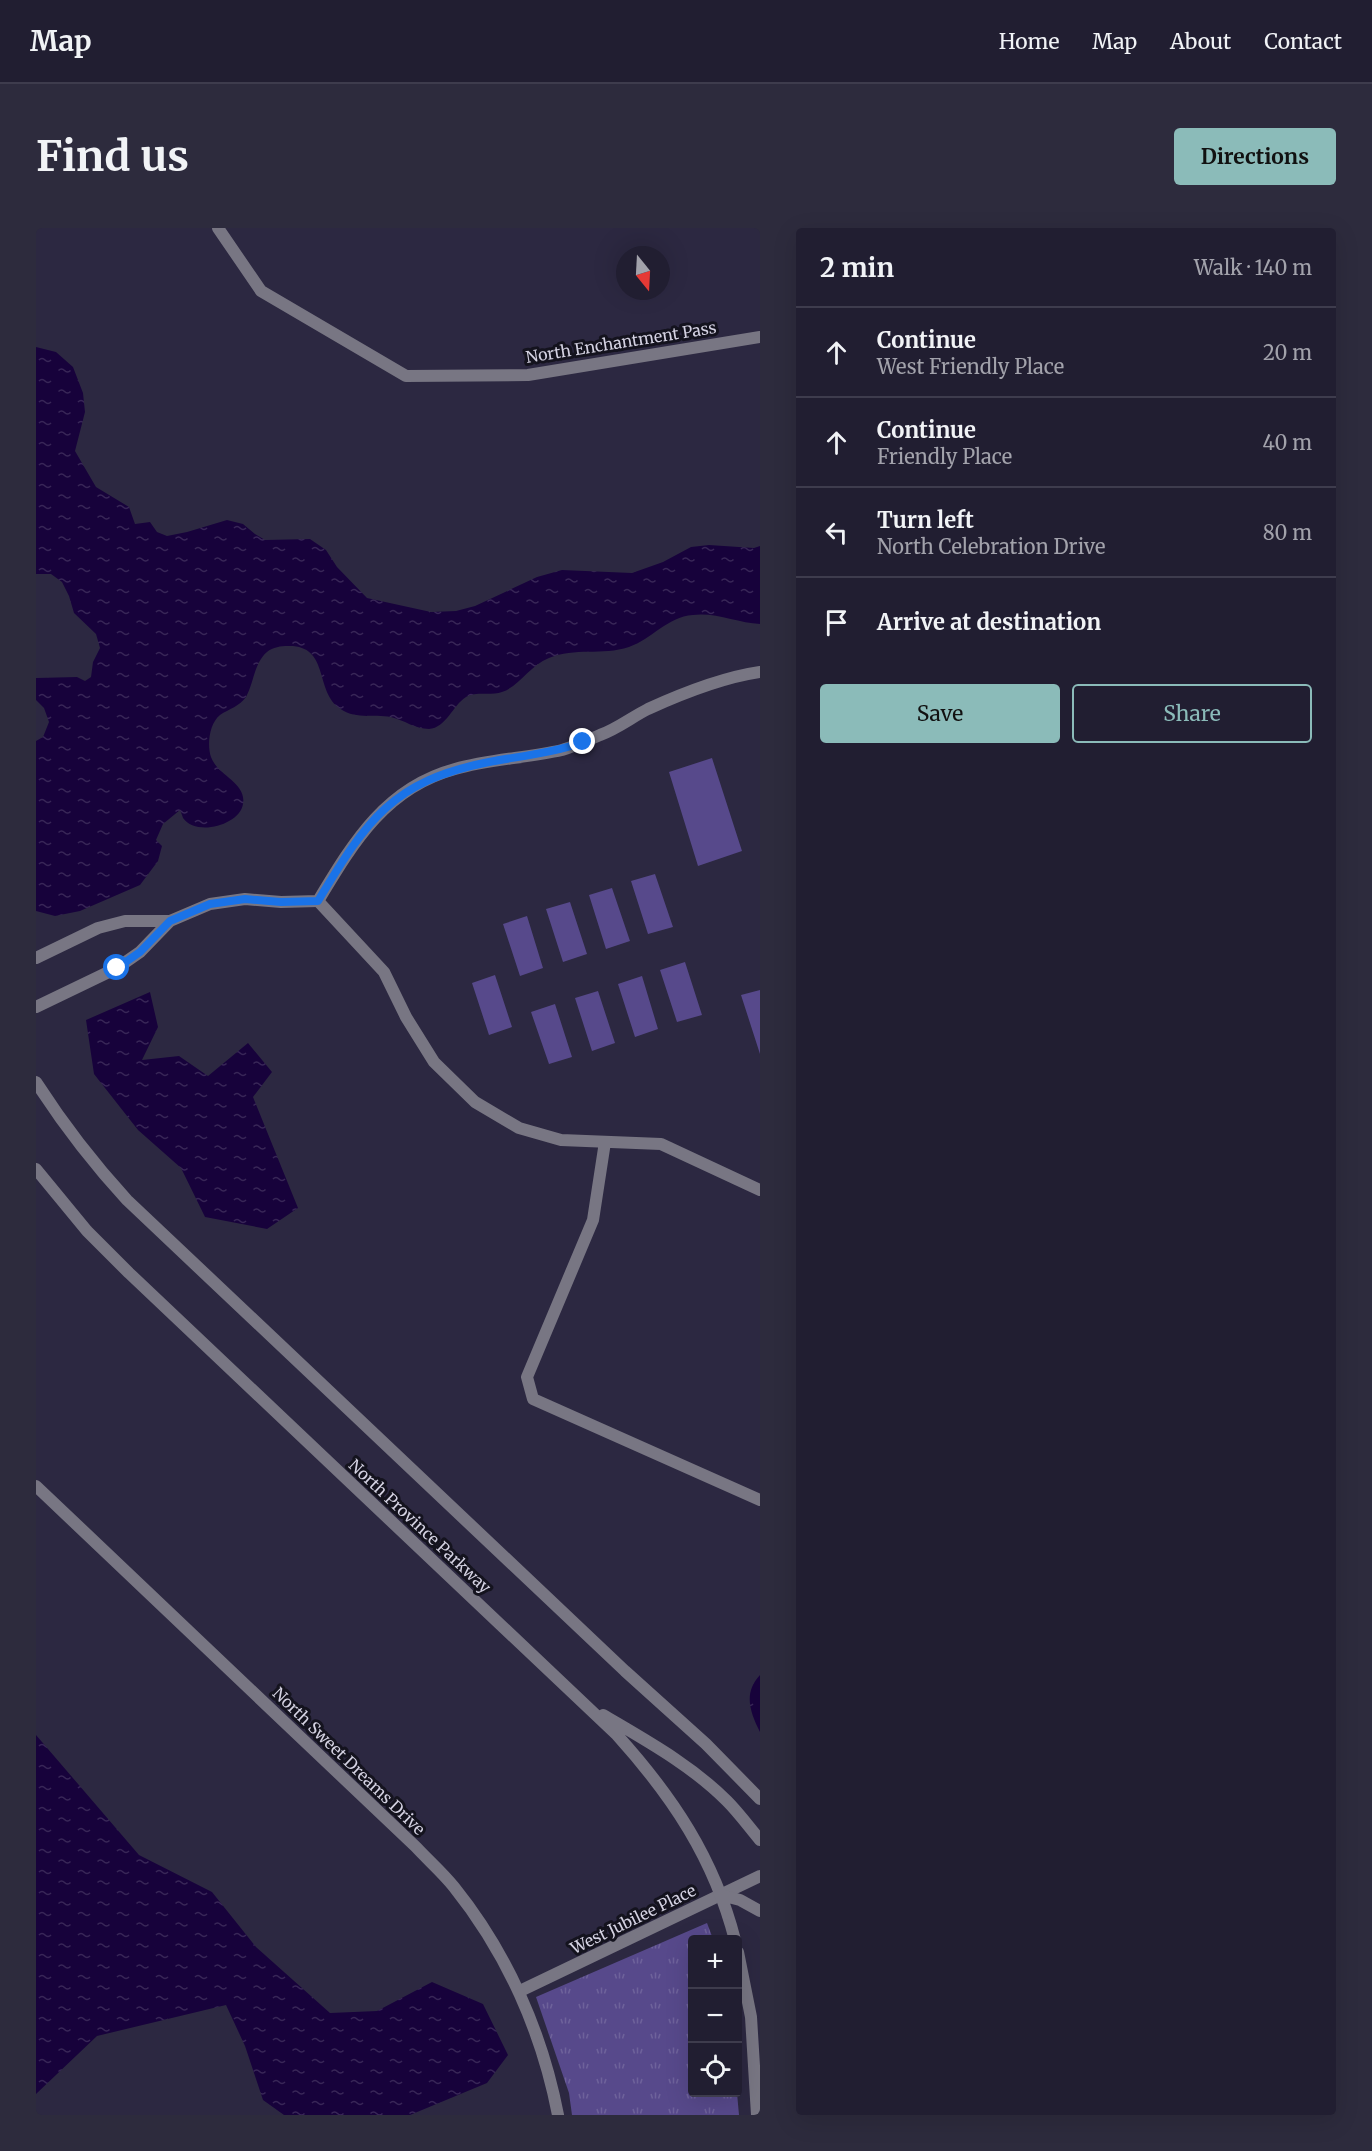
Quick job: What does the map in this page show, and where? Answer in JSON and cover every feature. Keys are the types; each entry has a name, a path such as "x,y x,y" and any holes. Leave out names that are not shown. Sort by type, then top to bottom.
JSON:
{"street":[{"name":"North Enchantment Pass","path":"219,228 261,291 406,376 528,375 760,337"},
{"path":"318,901 350,847 378,813 410,788 453,769 563,750 604,734 649,709 679,697 747,674 760,672"},
{"path":"36,1006 117,968 140,952 170,921 210,904 245,899 281,902 318,901 384,972 406,1017 434,1062 475,1102 519,1128 561,1140 661,1144 760,1190"},
{"path":"36,958 98,928 125,921 170,921"},
{"path":"36,1082 92,1162 127,1200 625,1671 706,1744 760,1799"},
{"path":"605,1142 593,1221 527,1377 533,1399 760,1500"},
{"name":"North Province Parkway","path":"36,1169 87,1232 617,1735 649,1770 677,1809 702,1851 721,1895 733,1935"},
{"name":"North Sweet Dreams Drive","path":"36,1486 454,1886 490,1938 520,1991 538,2036 558,2115"},
{"path":"586,1706 664,1750 699,1775 728,1802 760,1840"},
{"name":"West Jubilee Place","path":"520,1991 760,1876"},
{"path":"721,1895 740,1900 760,1911"},
{"path":"742,1972 751,2017 757,2115"}],"green space":[{"path":"712,758 742,851 698,866 669,772"},
{"path":"655,874 673,927 648,934 631,881"},
{"path":"612,888 630,941 606,949 589,895"},
{"path":"570,902 587,954 563,962 546,909"},
{"path":"527,916 543,968 520,976 503,924"},
{"path":"685,962 702,1015 677,1022 660,970"},
{"path":"495,975 512,1027 489,1035 472,983"},
{"path":"642,976 658,1029 635,1037 618,984"},
{"path":"760,990 760,1054 741,995"},
{"path":"598,991 615,1043 592,1051 575,998"},
{"path":"555,1004 572,1057 549,1064 531,1012"},
{"path":"707,1923 712,1935 688,1935 688,2097 737,2097 739,2115 572,2115 569,2093 536,1997"}],"water":[{"path":"36,347 56,352 73,367 83,393 85,412 75,451 96,487 129,507 135,524 150,522 157,532 167,536 227,520 243,524 265,540 310,539 326,550 337,567 367,598 431,612 456,611 475,606 537,577 562,570 632,573 663,562 691,547 709,545 754,548 760,546 760,624 710,615 693,615 675,620 645,639 619,650 569,653 549,658 502,692 474,694 466,697 445,721 429,729 419,728 391,717 357,715 344,711 331,699 316,660 310,653 301,648 288,646 274,648 267,652 259,662 244,700 216,719 210,735 210,752 214,763 241,790 243,804 234,818 217,826 197,827 189,824 183,818 180,810 163,824 156,840 162,846 158,861 140,885 80,911 55,916 36,911 36,741 43,737 49,722 44,708 36,700 36,678 77,677 85,681 91,677 93,662 100,648 96,634 74,613 62,582 51,574 36,574"},
{"path":"150,992 158,1027 142,1060 179,1056 208,1076 248,1043 272,1072 253,1097 298,1208 267,1229 205,1217 181,1168 138,1130 94,1074 86,1020"},
{"path":"760,1675 760,1732 751,1710 750,1696 751,1689"},
{"path":"36,1735 139,1855 212,1892 256,1947 330,2013 377,2011 432,1982 483,2004 508,2055 487,2083 410,2115 284,2115 263,2100 245,2046 226,2005 97,2036 36,2094"}],"route":[{"path":"117,968 140,952 170,921 210,904 245,899 281,902 318,901 350,847 378,813 410,788 453,769 563,750 583,742"}]}
